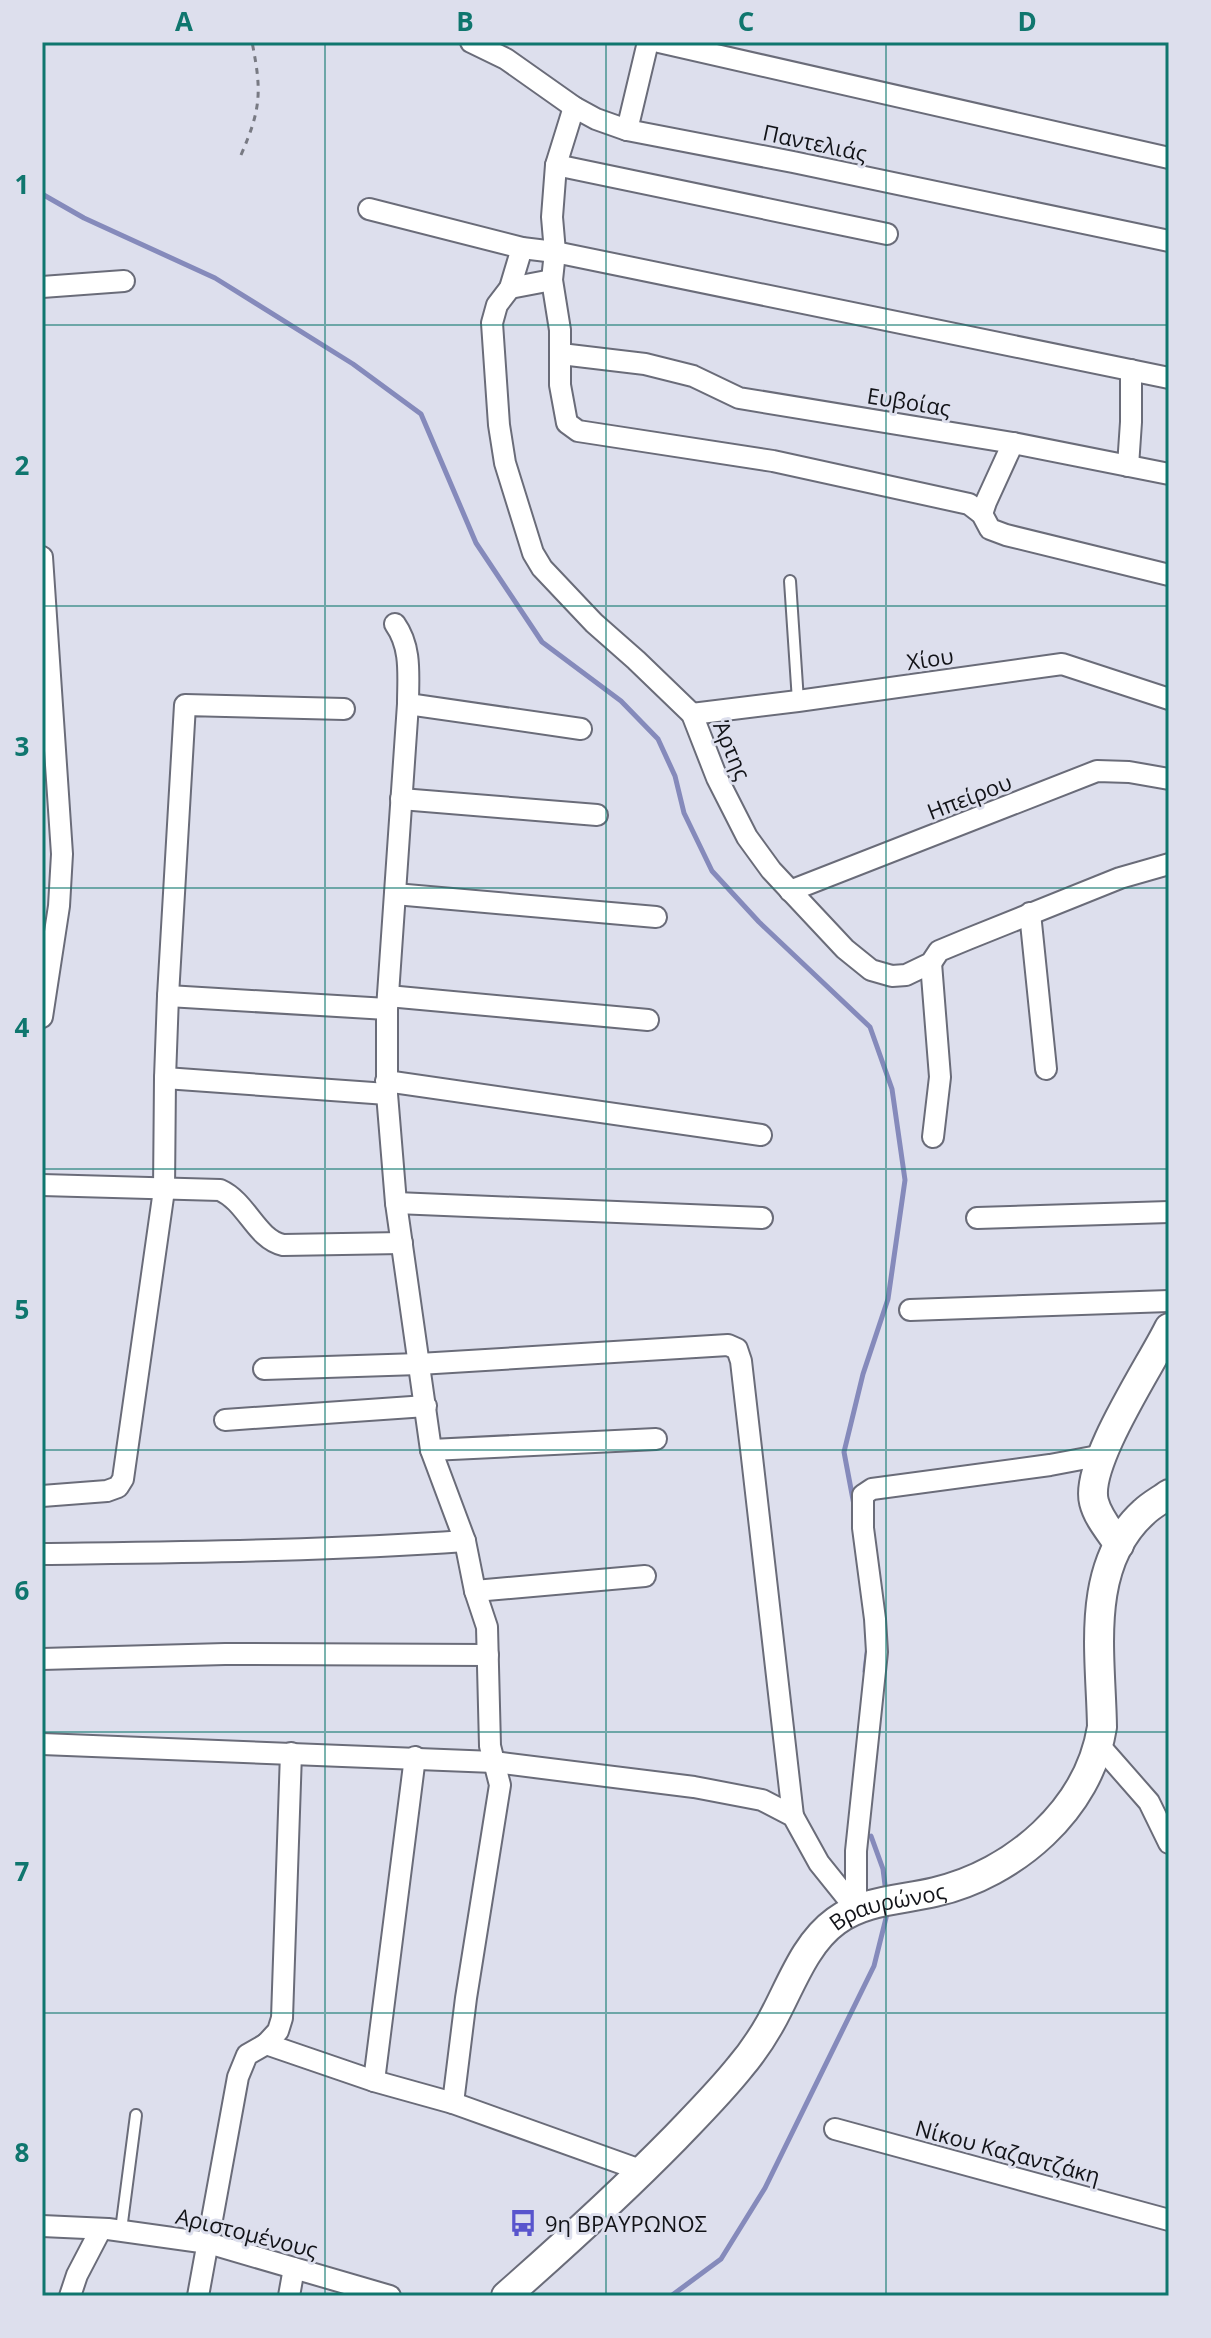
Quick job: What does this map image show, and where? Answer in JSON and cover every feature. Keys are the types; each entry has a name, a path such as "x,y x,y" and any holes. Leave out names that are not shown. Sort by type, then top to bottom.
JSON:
{"main road":[{"path":"1119,1545 1094,1503 1092,1484 1103,1455 1169,1328"},
{"name":"Βραυρώνος","path":"506,2296 643,2171 723,2088 770,2025 811,1948 833,1923 865,1906 939,1891 975,1879 1015,1856 1046,1830 1074,1798 1089,1773 1102,1727 1099,1615 1106,1572 1127,1532 1144,1511 1169,1494"}],"street":[{"name":"Παντελιάς","path":"471,42 509,50 574,107 627,130 1169,241"},
{"path":"627,130 648,42"},
{"path":"659,42 1169,158"},
{"path":"574,107 556,165 552,217 555,252 552,280 560,330 560,385 567,423 578,431 773,461 969,504 982,514 990,529 1006,535 1169,575"},
{"path":"556,165 887,234"},
{"path":"369,209 522,248 555,252 1169,378"},
{"name":"Άρτης","path":"522,248 510,288 497,305 492,323 499,425 505,463 533,553 542,568 594,623 692,714 717,778 747,837 771,870 845,949 871,970 892,976 906,975 931,963 939,951 1120,878 1169,864"},
{"path":"510,288 552,280"},
{"path":"42,287 124,281"},
{"name":"Ευβοίας","path":"561,354 645,364 693,376 739,398 1013,443 1169,474"},
{"path":"1128,466 1131,370"},
{"path":"982,514 1013,443"},
{"path":"42,557 50,802 62,854 50,906 42,1017"},
{"path":"395,624 403,635 407,650 408,704 388,1002 386,1088 396,1203 431,1450 465,1541 475,1591 487,1627 490,1746 500,1785 466,1998 453,2103"},
{"name":"Χίου","path":"692,714 1062,664 1169,699"},
{"path":"408,704 581,729"},
{"path":"42,1496 107,1491 118,1487 123,1479 164,1190 168,996 185,705 344,709"},
{"name":"Ηπείρου","path":"790,891 1097,771 1129,772 1169,779"},
{"path":"401,799 597,815"},
{"path":"395,894 656,917"},
{"path":"1030,913 1046,1069"},
{"path":"931,963 940,1077 933,1137"},
{"path":"168,996 388,1002 648,1020"},
{"path":"165,1078 386,1088 761,1135"},
{"path":"42,1185 220,1190 232,1195 272,1243 402,1243"},
{"path":"396,1203 762,1218"},
{"path":"977,1218 1169,1212"},
{"path":"910,1310 1169,1301"},
{"path":"264,1369 419,1364 728,1345 737,1349 741,1361 793,1816 819,1863 865,1906"},
{"path":"225,1420 426,1406"},
{"path":"431,1450 656,1439"},
{"path":"865,1906 856,1851 877,1652 863,1528 863,1495 872,1489 1103,1455"},
{"path":"42,1554 401,1546 465,1541"},
{"path":"475,1591 645,1576"},
{"path":"42,1659 225,1654 488,1655"},
{"path":"42,1744 494,1762 694,1787 762,1800 793,1816"},
{"path":"1099,1745 1149,1802 1169,1843"},
{"path":"198,2296 238,2077 247,2055 266,2044 278,2031 282,2018 291,1753"},
{"path":"374,2081 415,1757"},
{"path":"266,2044 374,2081 453,2103 643,2171"},
{"name":"Νίκου Καζαντζάκη","path":"835,2129 1169,2220"},
{"name":"Αριστομένους","path":"42,2226 111,2229 208,2243 390,2296"},
{"path":"70,2296 77,2275 111,2229"},
{"path":"289,2296 294,2268"}],"lane":[{"path":"790,581 798,701"},
{"path":"111,2229 136,2115"}],"path":[{"path":"241,155 253,126 260,91 252,42"}],"waterway":[{"path":"42,194 84,218 215,278 353,364 421,414 476,543 542,642 621,701 658,739 675,776 684,813 712,871 759,922 870,1027 892,1089 905,1180 888,1299 863,1374 844,1452 854,1505"},
{"path":"865,1671 868,1645"},
{"path":"871,1836 883,1869 886,1893"},
{"path":"671,2296 721,2259 765,2188 874,1966 888,1910"}],"place":[{"name":"9η ΒΡΑΥΡΩΝΟΣ","path":"523,2223"}]}
